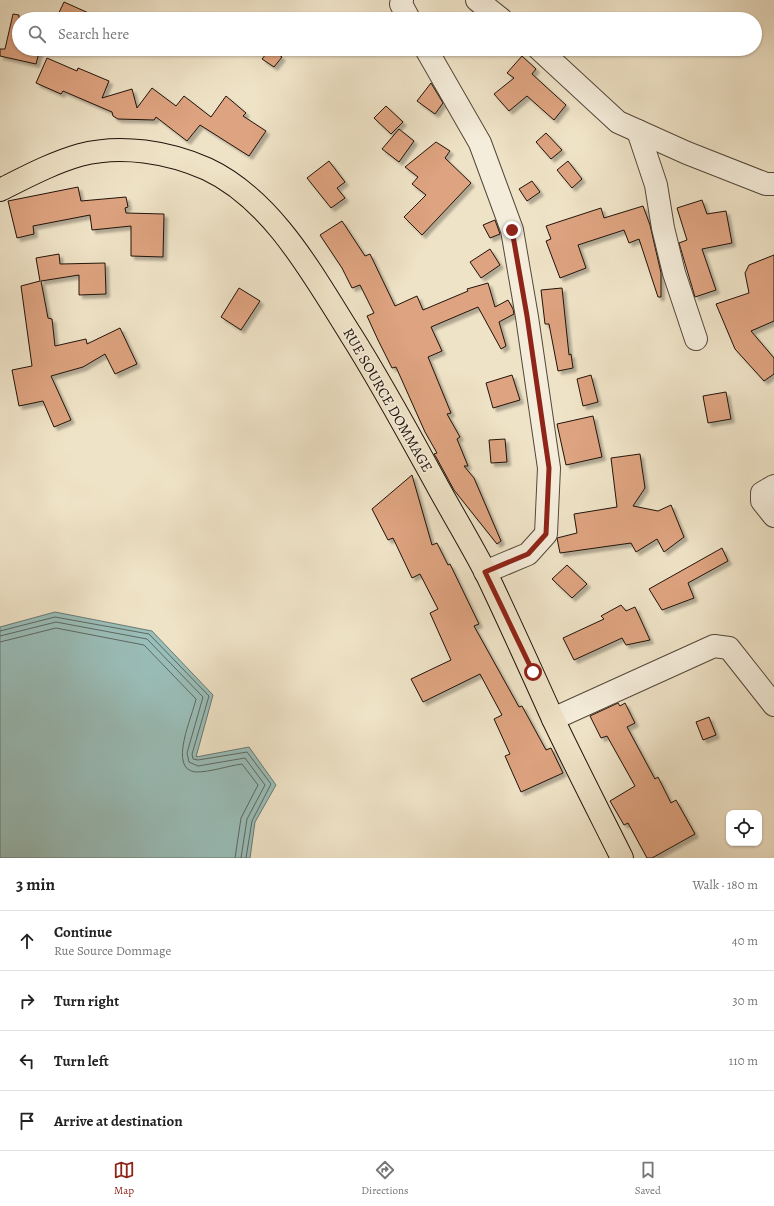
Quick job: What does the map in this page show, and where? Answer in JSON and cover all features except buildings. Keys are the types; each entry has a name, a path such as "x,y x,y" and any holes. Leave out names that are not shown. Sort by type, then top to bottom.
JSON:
{"main road":[{"name":"RUE SOURCE DOMMAGE","path":"0,190 41,170 81,155 101,151 130,150 152,152 187,161 209,170 234,185 259,206 277,226 320,285 382,384 485,572 553,719 622,858"}],"street":[{"path":"402,0 401,4 405,12"},
{"path":"477,0 492,12"},
{"path":"430,56 480,142 512,230 527,316 549,468 546,534 528,554 485,572"},
{"path":"547,56 618,122 687,153 766,184 774,184"},
{"path":"638,131 656,185 663,228 674,273 696,339"},
{"path":"774,486 762,493 762,501 774,516"},
{"path":"553,719 714,646 729,648 774,705"}],"water":[{"path":"55,612 152,631 213,695 196,757 249,747 276,785 255,822 250,858 0,858 0,627"}],"route":[{"path":"512,230 527,316 535,380 549,468 546,534 528,554 485,572 533,672"}]}
